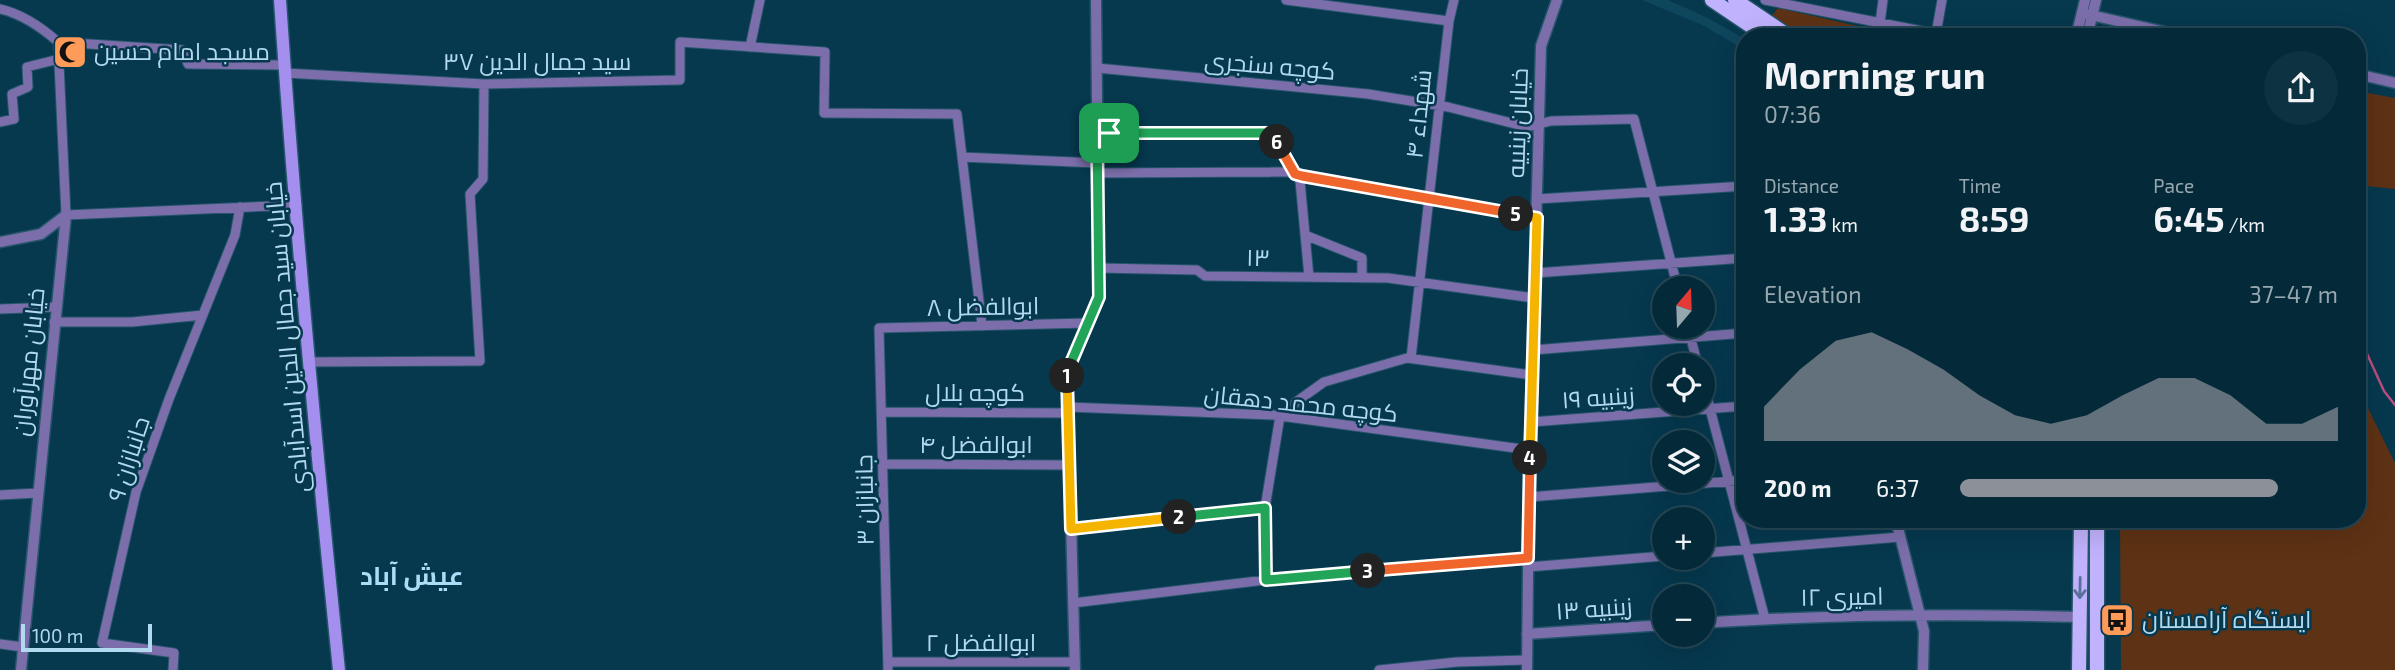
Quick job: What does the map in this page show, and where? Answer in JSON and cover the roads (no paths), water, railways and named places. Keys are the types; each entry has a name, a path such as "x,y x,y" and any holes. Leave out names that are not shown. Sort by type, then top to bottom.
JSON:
{"main road":[{"name":"خیابان سید جمال الدین اسدآبادی","path":"280,0 308,362 339,670"},
{"path":"1712,0 1754,28"},
{"path":"1735,0 1777,28"},
{"path":"2079,670 2081,528"},
{"path":"2097,528 2097,670"}],"street":[{"path":"761,0 750,47 825,52 824,113 957,114 982,326"},
{"path":"1075,666 1067,372 1099,297 1096,0"},
{"path":"1286,0 1449,21"},
{"name":"شهداء ۴","path":"1411,358 1449,21 1454,0"},
{"name":"خیابان زینبیه","path":"1527,665 1541,46 1557,0"},
{"path":"1880,23 1883,0"},
{"path":"1937,28 1942,0"},
{"path":"2085,0 2087,28"},
{"path":"2080,28 2096,0"},
{"path":"1761,17 1766,1 1905,28"},
{"path":"0,9 12,12 43,29 58,42 66,215"},
{"path":"2087,14 2148,28"},
{"name":"سید جمال الدین ۳۷","path":"58,42 182,50 188,64 484,84 680,80 680,42 750,47"},
{"path":"0,122 14,119 12,94 29,88 27,67 59,59"},
{"name":"کوچه سنجری","path":"1097,68 1368,94 1527,127 1551,121 1634,119 1653,192"},
{"path":"2366,76 2395,83"},
{"path":"308,362 480,361 470,194 483,179 484,84"},
{"path":"1097,133 1272,133 1300,181 1309,277"},
{"path":"962,157 1098,168 1295,174 1537,218"},
{"path":"1537,200 1736,187"},
{"path":"1653,192 1675,276"},
{"path":"0,242 41,234 66,215 297,205"},
{"name":"جانبازان ۹","path":"173,670 174,653 102,643 136,492 169,399 234,235 240,207"},
{"name":"خیابان مهرآوران","path":"21,670 66,215"},
{"path":"1305,235 1362,258 1362,278"},
{"path":"1535,274 1736,259"},
{"name":"۱۳","path":"1098,268 1197,270 1205,276 1362,278 1420,282 1534,298"},
{"path":"0,309 55,307"},
{"path":"54,322 132,322 203,315"},
{"name":"ابوالفضل ۸","path":"880,328 1087,323"},
{"name":"جانبازان ۳","path":"880,328 888,666"},
{"path":"1715,332 1736,333"},
{"path":"1533,350 1652,336"},
{"path":"1266,580 1265,508 1283,416 1296,402 1324,382 1411,358 1532,374"},
{"name":"زینبیه ۱۹","path":"1715,409 1736,407"},
{"name":"کوچه بلال","path":"882,412 1068,410"},
{"name":"کوچه محمد دهقان","path":"1068,410 1283,416 1530,450"},
{"name":"زینبیه ۱۹","path":"1531,422 1652,413"},
{"path":"1712,416 1736,509"},
{"name":"ابوالفضل ۴","path":"883,464 1069,465"},
{"path":"1529,497 1736,481"},
{"path":"0,495 37,493"},
{"path":"1071,529 1265,508"},
{"path":"1715,622 1765,619 1741,528"},
{"path":"1898,528 1924,631 1923,670"},
{"path":"1715,552 1900,537"},
{"path":"1073,603 1266,580 1652,557"},
{"name":"امیری ۱۲","path":"1765,619 1998,615 2080,617"},
{"name":"زینبیه ۱۳","path":"1527,634 1652,626"},
{"path":"0,644 23,647"},
{"path":"1379,670 1457,662 1527,665"},
{"name":"ابوالفضل ۲","path":"888,666 1075,666"}],"waterway":[{"path":"2366,352 2384,391 2395,405"}],"place":[{"name":"مسجد امام حسین","path":"70,52"},
{"name":"ایستگاه آرامستان","path":"2117,620"}],"district":[{"name":"عیش آباد","path":"412,576"}]}
